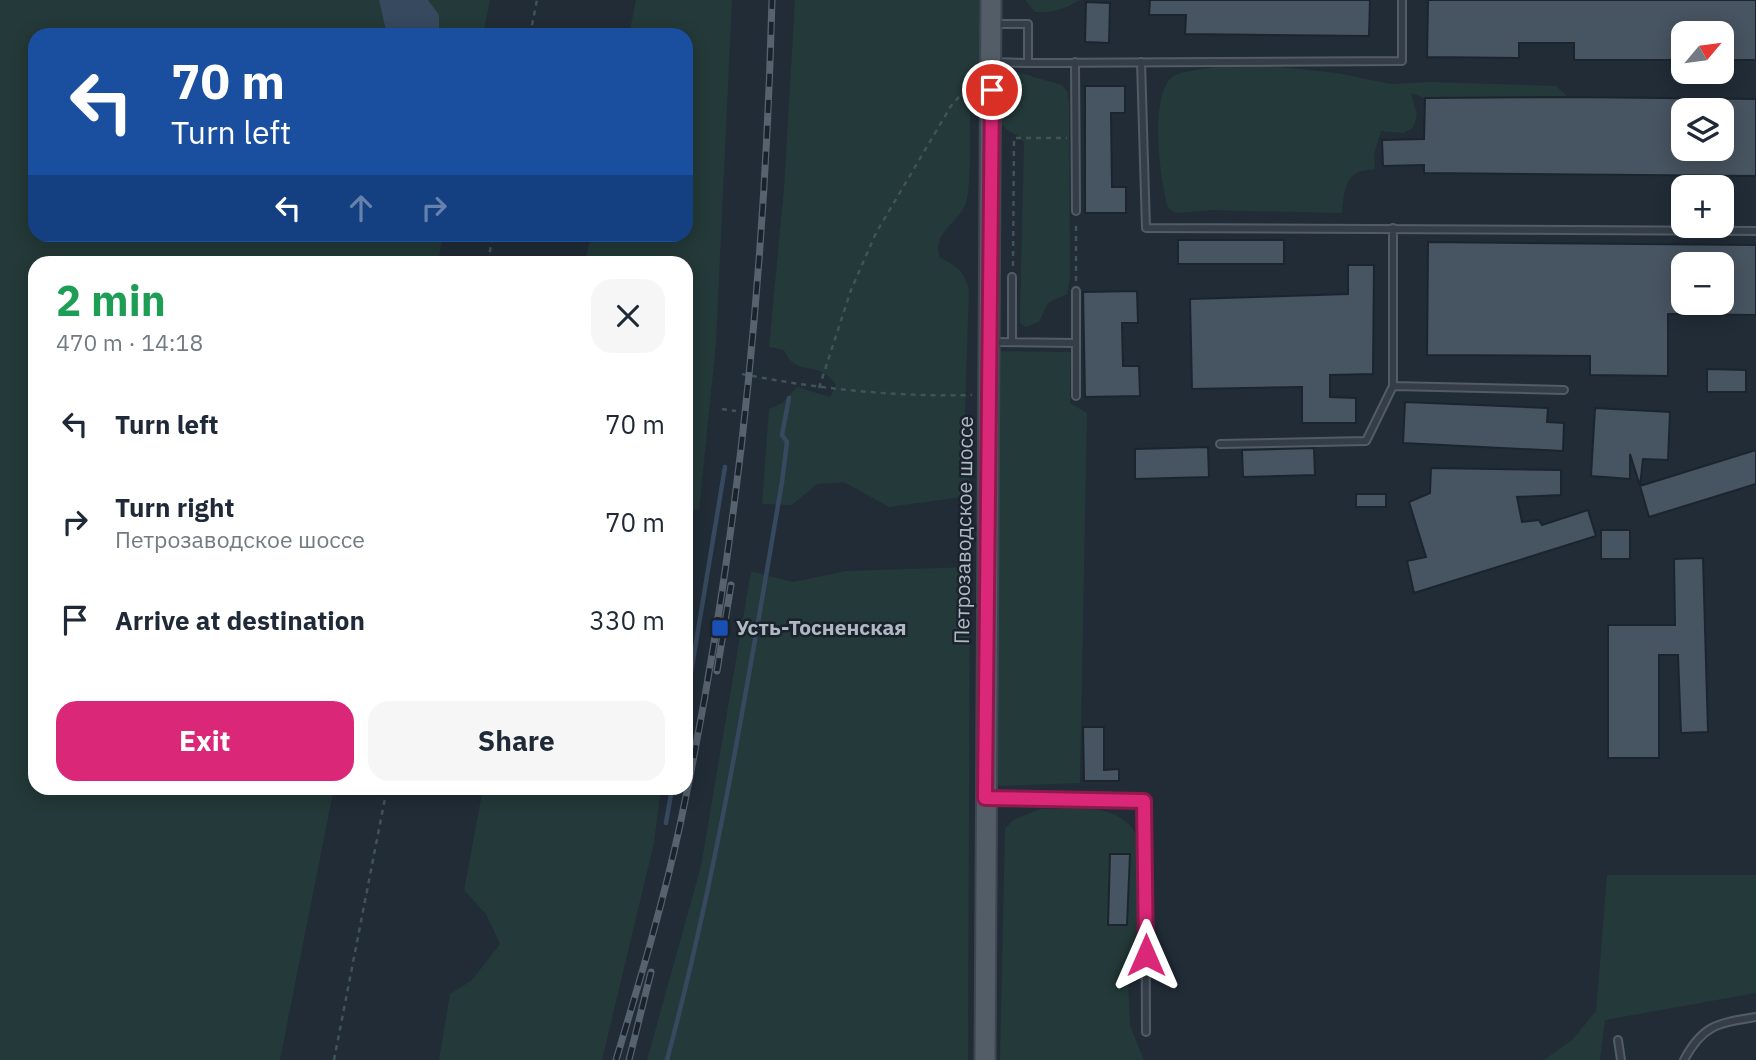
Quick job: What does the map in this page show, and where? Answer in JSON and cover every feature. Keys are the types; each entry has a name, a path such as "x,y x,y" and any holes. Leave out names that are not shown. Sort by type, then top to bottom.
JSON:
{"main road":[{"name":"Петрозаводское шоссе","path":"985,1060 991,0"}],"lane":[{"path":"992,62 1402,61 1402,0"},
{"path":"991,24 1028,24 1028,63"},
{"path":"1075,62 1076,211"},
{"path":"1142,62 1146,228 1756,230"},
{"path":"1220,444 1366,441 1393,386 1393,228"},
{"path":"1012,342 1013,277"},
{"path":"1076,291 1076,396"},
{"path":"989,342 1076,343"},
{"path":"1393,386 1564,390"},
{"path":"985,798 1144,801 1146,1032"},
{"path":"1684,1060 1693,1044 1713,1024 1756,1017"},
{"path":"1618,1040 1621,1060"}],"path":[{"path":"531,28 537,0"},
{"path":"819,388 851,290 876,233 951,106 992,62"},
{"path":"1013,277 1014,138 1075,138"},
{"path":"1076,211 1076,291"},
{"path":"743,374 819,388 895,396 988,394"},
{"path":"722,409 736,411"},
{"path":"334,1060 386,795"}],"green space":[{"path":"0,0 490,0 484,28 28,28 28,242 442,242 439,256 28,256 28,795 333,795 280,1060 0,1060"},
{"path":"636,0 732,0 716,343 699,510 693,510 693,256 586,256 589,242 693,242 693,28 630,28"},
{"path":"795,0 980,0 980,83 970,93 968,195 962,210 942,235 938,249 940,258 955,266 965,278 969,289 965,411 970,496 889,507 844,482 817,484 792,505 762,504 769,409 782,403 797,387 830,397 836,385 822,372 795,364 784,350 769,347 784,188"},
{"path":"1025,0 1080,0 1059,10 1035,12"},
{"path":"1251,64 1337,73 1391,84 1429,82 1556,86 1568,97 1425,98 1411,93 1417,115 1413,128 1403,133 1381,131 1374,154 1375,170 1365,170 1352,176 1346,188 1342,213 1211,210 1176,213 1168,208 1158,140 1165,87 1177,74"},
{"path":"1013,71 1062,85 1067,91 1069,104 1070,278 1067,294 1048,303 1039,322 1026,327 1020,323 1024,143 1020,137 1003,126 997,109 1001,76"},
{"path":"998,351 1071,352 1070,403 1087,413 1080,783 1001,786 991,781"},
{"path":"970,567 968,1060 647,1060 701,866 751,571 793,582 846,571"},
{"path":"482,795 660,795 654,843 602,1060 439,1060 450,994 472,980 500,944 486,914 464,890"},
{"path":"1083,808 1108,812 1130,825 1138,837 1141,957 1128,982 1130,1025 1144,1060 1000,1060 1005,828 1015,819 1041,809"},
{"path":"1607,875 1756,875 1756,993 1605,1020 1600,1060 1544,1060 1572,1040 1596,1011"}],"water":[{"path":"379,0 428,0 439,15 439,28 385,28"}],"building":[{"path":"1150,0 1370,0 1369,36 1185,34 1186,15 1149,15"},
{"path":"1428,0 1756,0 1756,60 1734,60 1734,21 1671,21 1671,60 1574,60 1574,43 1519,43 1519,58 1427,57"},
{"path":"1086,2 1110,3 1109,43 1085,42"},
{"path":"1085,86 1125,86 1125,113 1111,113 1112,187 1126,187 1126,213 1085,213"},
{"path":"1425,98 1671,98 1671,161 1734,161 1734,99 1756,99 1756,176 1424,173 1424,165 1383,166 1382,140 1424,139"},
{"path":"1178,240 1284,240 1284,264 1178,264"},
{"path":"1428,242 1756,245 1756,315 1734,315 1734,252 1671,252 1668,376 1590,375 1590,356 1427,355"},
{"path":"1348,265 1374,265 1373,374 1330,375 1330,397 1356,398 1356,423 1302,423 1302,387 1192,389 1190,299 1348,294"},
{"path":"1137,291 1138,323 1122,323 1123,366 1139,366 1140,396 1085,397 1083,292"},
{"path":"1707,369 1746,370 1746,392 1707,392"},
{"path":"1405,402 1548,408 1547,422 1564,423 1563,451 1403,443"},
{"path":"1595,408 1670,412 1668,460 1643,459 1640,486 1630,454 1630,479 1591,476"},
{"path":"1208,447 1209,477 1135,479 1135,449"},
{"path":"1314,448 1315,475 1243,477 1242,450"},
{"path":"1756,450 1756,484 1649,517 1640,486"},
{"path":"1431,468 1561,470 1561,495 1517,497 1522,522 1539,520 1542,525 1588,510 1596,536 1414,593 1407,561 1426,557 1409,502 1430,493"},
{"path":"1356,494 1386,494 1386,507 1356,507"},
{"path":"1601,530 1630,530 1630,559 1601,559"},
{"path":"1703,558 1708,732 1681,733 1678,655 1659,655 1659,758 1608,758 1608,625 1675,625 1674,559"},
{"path":"1083,727 1104,727 1104,770 1119,769 1119,781 1084,781"},
{"path":"1110,854 1130,854 1127,925 1108,925"}],"waterway":[{"path":"667,1060 702,917 731,772 782,482 787,442 782,435 789,398"},
{"path":"693,661 725,467"},
{"path":"666,823 671,795"}],"railway":[{"path":"693,759 717,621 745,415 763,207 772,0"},
{"path":"717,671 731,585"},
{"path":"616,1060 650,943 686,795"},
{"path":"629,1060 651,972"}],"place":[{"name":"Усть-Тосненская","path":"720,628"}],"route":[{"path":"992,90 985,798 1144,801 1146,955"}]}
